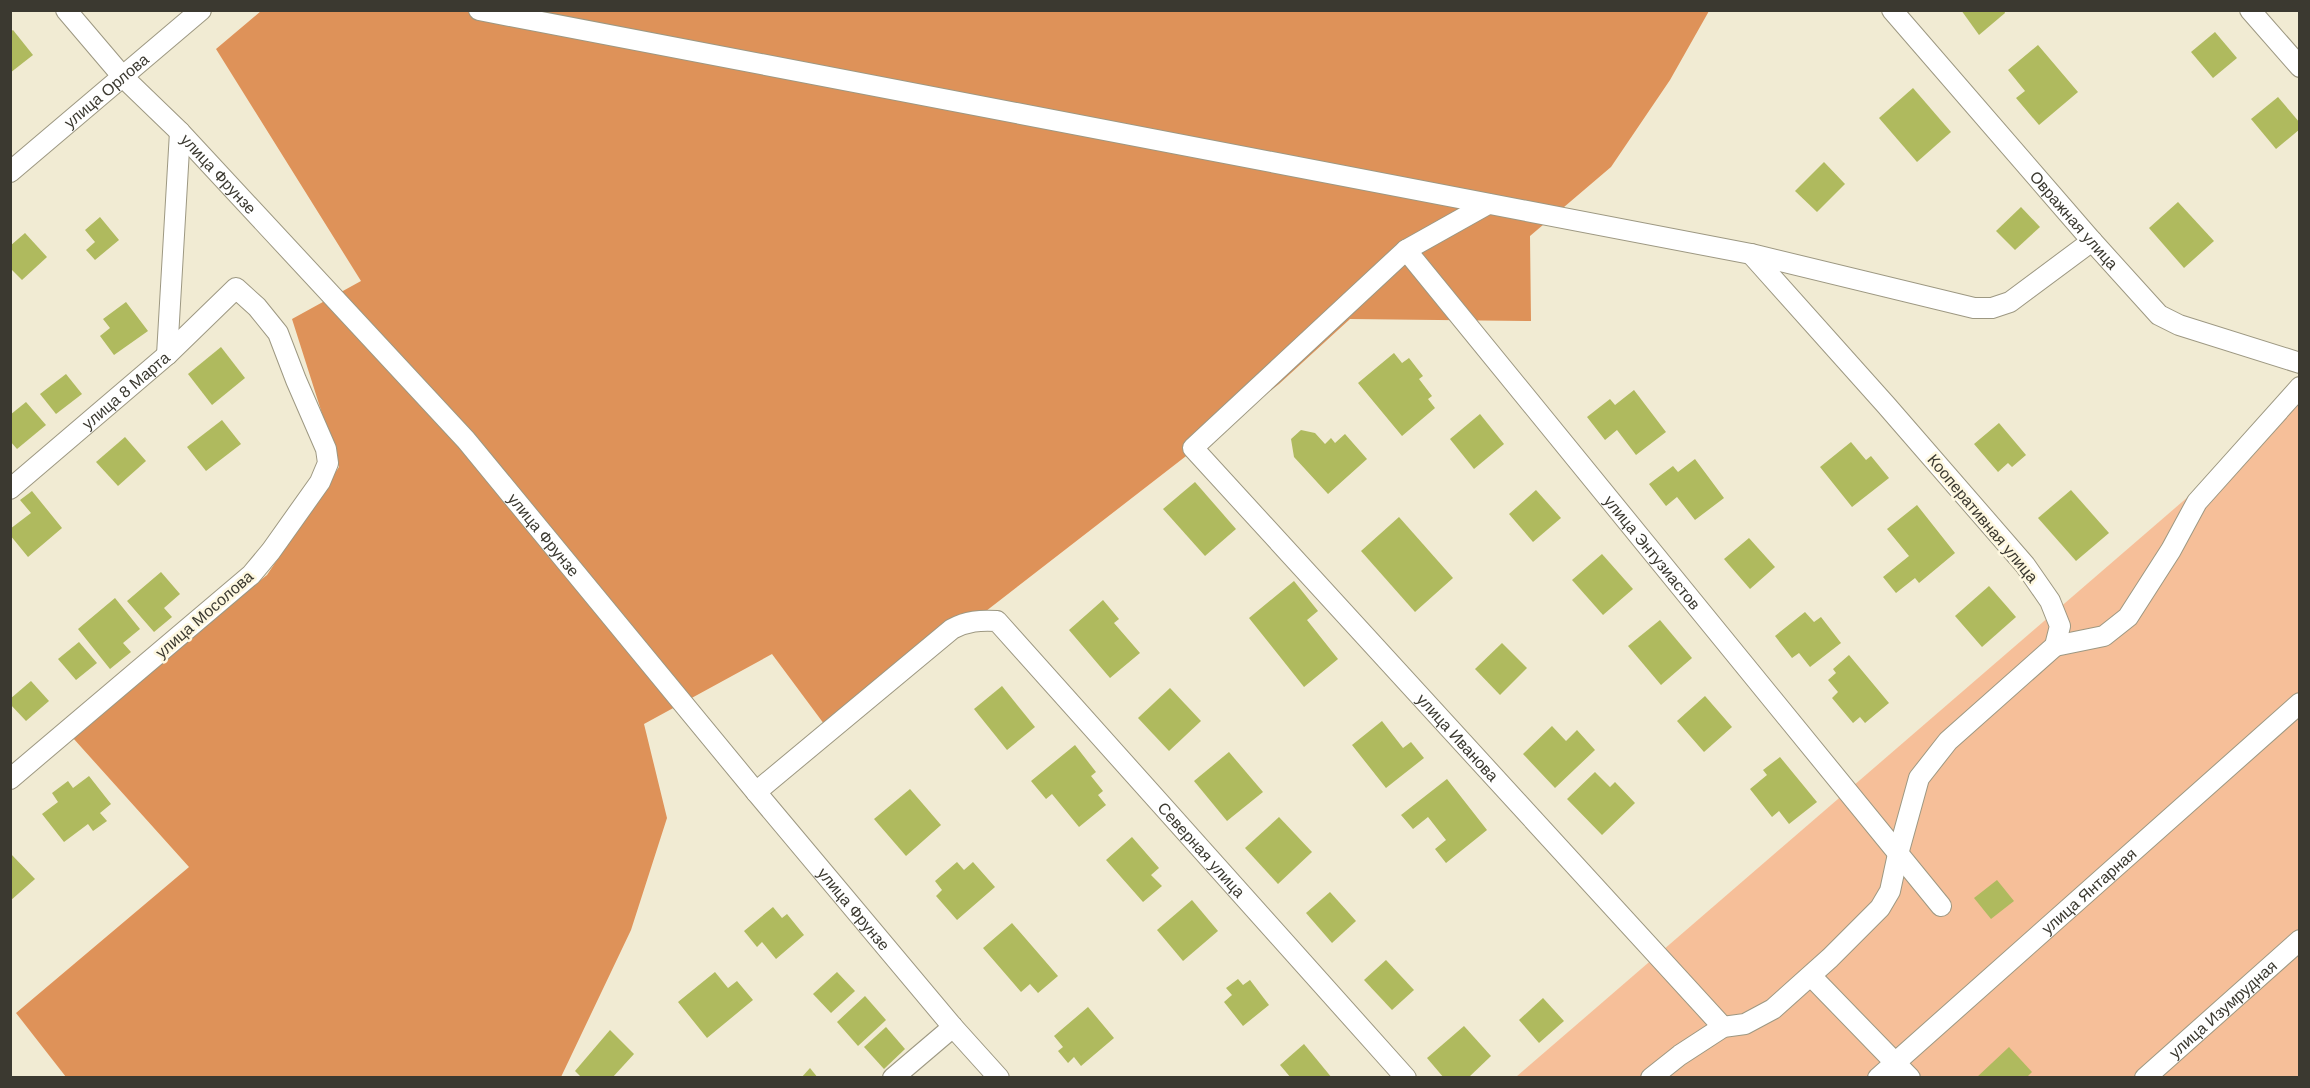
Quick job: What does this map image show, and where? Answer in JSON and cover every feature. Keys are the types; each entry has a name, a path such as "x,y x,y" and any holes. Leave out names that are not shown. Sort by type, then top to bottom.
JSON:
{"street":[{"name":"улица Фрунзе","path":"66,10 123,77 180,132 466,440 952,1027 999,1077"},
{"name":"улица Орлова","path":"10,172 201,10"},
{"path":"479,10 1751,254 1974,308 1992,308 2010,302 2092,241"},
{"name":"Овражная улица","path":"1892,10 2159,315 2178,325 2300,363"},
{"path":"2250,10 2300,67"},
{"path":"167,355 180,132"},
{"path":"1406,250 1488,204"},
{"name":"улица Иванова","path":"1406,250 1193,448 1723,1027"},
{"name":"улица Энтузиастов","path":"1406,250 1941,906"},
{"name":"Кооперативная улица","path":"1751,254 2025,565 2050,601 2060,626 2055,646"},
{"name":"улица 8 Марта","path":"10,489 167,355 237,288"},
{"name":"улица Мосолова","path":"10,779 251,575 320,482 328,463 326,449 278,333 237,288"},
{"path":"1651,1077 1723,1027 1745,1024 1773,1009 1811,976 1880,908 1890,891 1919,778 1948,741 2055,646 2104,636 2128,617 2171,550 2197,502 2300,387"},
{"name":"Северная улица","path":"756,792 952,629 964,623 982,620 997,621 1406,1077"},
{"name":"улица Янтарная","path":"1878,1077 2300,703"},
{"name":"улица Изумрудная","path":"2145,1077 2300,940"},
{"path":"1811,976 1910,1077"},
{"path":"893,1077 952,1027"}],"shaded area":[{"path":"261,11 1709,11 1670,80 1611,167 1530,236 1531,321 1350,319 1279,384 830,732 772,654 644,724 667,818 631,930 561,1077 66,1077 16,1013 189,867 73,738 210,620 267,575 339,467 292,319 361,281 216,49"},
{"path":"2299,401 2299,1077 1516,1077"}],"building":[{"path":"1961,10 2004,10 2005,13 1979,35"},
{"path":"13,30 33,55 10,73 10,32"},
{"path":"2215,32 2237,58 2213,78 2191,52"},
{"path":"2038,45 2078,92 2039,125 2016,98 2025,91 2008,70"},
{"path":"1913,88 1951,132 1917,162 1879,118"},
{"path":"2278,97 2300,123 2300,129 2276,149 2251,119"},
{"path":"1824,162 1845,184 1817,212 1795,191"},
{"path":"2178,202 2214,241 2184,268 2149,228"},
{"path":"2021,207 2040,227 2015,250 1996,231"},
{"path":"100,217 119,240 95,260 86,250 95,242 85,230"},
{"path":"25,233 47,257 22,280 10,268 10,246"},
{"path":"126,302 148,331 114,355 100,336 110,328 103,319"},
{"path":"221,347 245,378 212,405 188,374"},
{"path":"1394,353 1402,363 1409,358 1423,376 1419,379 1432,396 1428,399 1435,408 1402,436 1358,383"},
{"path":"66,374 82,394 56,414 40,394"},
{"path":"1634,390 1666,432 1636,455 1617,430 1605,440 1587,417 1610,399 1615,405"},
{"path":"26,402 46,425 17,449 10,441 10,415"},
{"path":"1480,414 1504,444 1474,469 1450,439"},
{"path":"222,420 241,444 206,471 187,447"},
{"path":"1999,423 2026,455 2012,467 2008,463 1998,472 1974,444"},
{"path":"1301,430 1315,433 1325,444 1331,438 1335,443 1345,434 1367,459 1328,494 1294,457 1291,439"},
{"path":"125,437 146,461 118,486 96,462"},
{"path":"1851,442 1866,460 1871,456 1889,478 1852,507 1820,467"},
{"path":"1695,459 1724,498 1695,520 1677,497 1666,506 1649,484 1673,466 1678,472"},
{"path":"1195,482 1236,529 1205,556 1163,509"},
{"path":"1536,490 1561,518 1533,542 1509,514"},
{"path":"2071,490 2109,533 2076,561 2038,518"},
{"path":"32,491 62,528 28,557 10,535 10,529 31,513 20,500"},
{"path":"1917,505 1955,553 1919,583 1915,578 1896,593 1883,577 1909,556 1887,529"},
{"path":"1399,517 1453,578 1415,612 1361,551"},
{"path":"1749,538 1775,567 1750,589 1724,559"},
{"path":"1602,554 1633,589 1603,615 1572,580"},
{"path":"161,572 180,594 164,608 172,617 154,632 127,601"},
{"path":"1294,581 1318,611 1307,620 1338,659 1304,687 1249,618"},
{"path":"1989,586 2016,617 1982,647 1955,616"},
{"path":"115,598 140,629 123,643 131,652 110,669 78,629"},
{"path":"1103,600 1119,619 1114,623 1140,653 1110,678 1069,630"},
{"path":"1805,612 1814,622 1821,617 1841,643 1810,667 1799,653 1792,658 1775,636"},
{"path":"1660,620 1692,658 1661,685 1628,646"},
{"path":"79,642 97,663 76,680 58,659"},
{"path":"1502,643 1527,668 1500,695 1475,669"},
{"path":"1849,655 1889,703 1865,723 1860,717 1853,723 1832,698 1838,692 1828,680 1836,673 1833,669"},
{"path":"31,681 49,701 26,721 10,704 10,699"},
{"path":"1002,686 1035,727 1007,750 974,709"},
{"path":"1170,688 1201,721 1169,751 1138,718"},
{"path":"1705,696 1732,727 1704,752 1677,721"},
{"path":"1382,721 1403,748 1411,742 1424,758 1386,788 1352,745"},
{"path":"1552,726 1566,741 1577,730 1595,750 1555,788 1523,754"},
{"path":"1075,745 1096,772 1091,776 1103,791 1098,795 1106,805 1079,827 1052,794 1046,799 1031,781"},
{"path":"1229,752 1263,792 1227,821 1194,781"},
{"path":"1780,757 1817,802 1789,824 1779,811 1772,817 1750,789 1767,775 1763,770"},
{"path":"1595,772 1610,787 1615,782 1635,803 1602,835 1567,799"},
{"path":"89,776 111,804 100,813 107,821 93,831 88,824 64,842 42,814 58,802 52,793 68,781 73,788"},
{"path":"1447,779 1487,830 1446,863 1435,849 1446,840 1428,817 1413,829 1401,815"},
{"path":"910,789 941,825 906,856 874,819"},
{"path":"1279,817 1312,852 1278,884 1245,848"},
{"path":"1132,837 1159,868 1151,875 1162,886 1143,902 1106,860"},
{"path":"10,853 35,879 10,901"},
{"path":"957,862 964,870 973,862 995,887 957,920 936,896 942,890 935,881"},
{"path":"1997,880 2014,901 1991,919 1974,898"},
{"path":"1330,892 1356,921 1332,943 1306,913"},
{"path":"1192,900 1218,931 1183,961 1157,930"},
{"path":"773,907 782,918 787,914 804,935 776,959 762,942 757,947 744,931"},
{"path":"1012,923 1058,976 1038,993 1030,984 1021,992 983,948"},
{"path":"1386,960 1414,990 1392,1010 1364,980"},
{"path":"715,972 728,988 737,981 753,1000 707,1038 678,1002"},
{"path":"837,972 855,991 831,1013 813,994"},
{"path":"1238,979 1243,985 1250,980 1269,1005 1243,1026 1224,1002 1232,995 1226,988"},
{"path":"865,996 886,1020 858,1046 837,1022"},
{"path":"1543,998 1564,1021 1539,1043 1519,1020"},
{"path":"1088,1007 1114,1038 1081,1066 1074,1057 1068,1063 1058,1051 1063,1047 1054,1036"},
{"path":"1464,1026 1491,1056 1468,1078 1444,1078 1427,1058"},
{"path":"886,1027 905,1049 884,1069 864,1047"},
{"path":"610,1030 634,1054 612,1078 582,1078 575,1071"},
{"path":"1304,1044 1332,1078 1291,1078 1280,1065"},
{"path":"2009,1047 2032,1072 2026,1078 1976,1078"},
{"path":"810,1068 818,1078 801,1078"}]}
